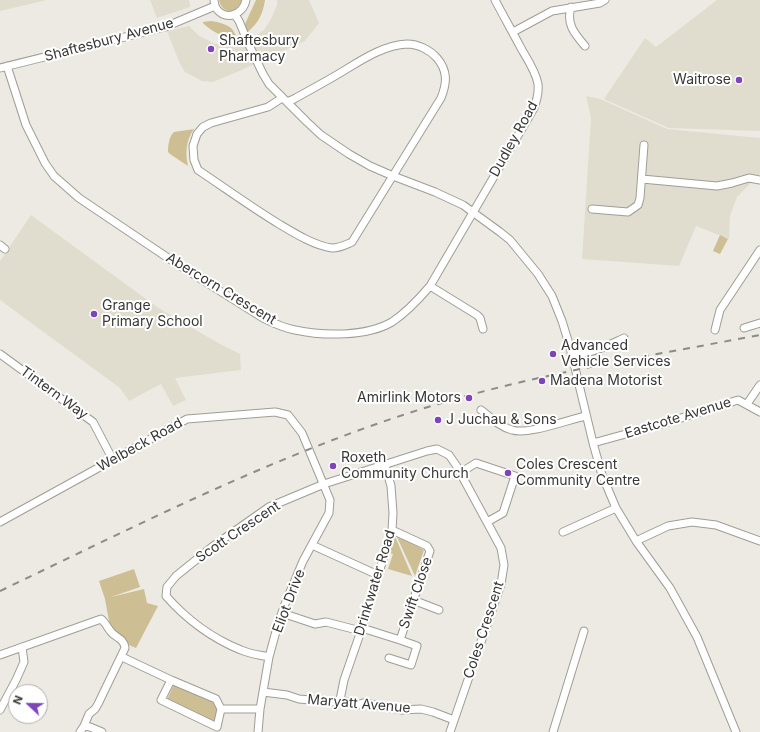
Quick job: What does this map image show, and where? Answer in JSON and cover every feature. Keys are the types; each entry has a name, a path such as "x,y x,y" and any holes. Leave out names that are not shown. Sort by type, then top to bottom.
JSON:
{"street":[{"path":"215,3 220,12 229,16 235,15 242,10 246,0"},
{"name":"Dudley Road","path":"473,212 534,108 537,101 538,92 536,78 495,0"},
{"path":"513,32 552,11 600,3 606,0"},
{"name":"Shaftesbury Avenue","path":"3,67 164,27 215,3"},
{"path":"570,7 568,15 569,22 576,36 585,46"},
{"path":"235,15 262,74 269,84 321,134 349,154 370,166 463,205 510,240 538,274 552,296 562,321 572,353 586,416 602,475 616,508 636,541 670,588 697,637 736,732"},
{"path":"412,44 422,48 435,56 445,73 445,88 441,98 352,242 341,248 323,246 291,232 198,170 194,160 193,146 197,134 203,127 211,123 268,107 284,100 314,88 359,62 394,46 412,44"},
{"name":"Abercorn Crescent","path":"3,67 26,125 45,163 54,176 79,198 177,264 263,318 294,330 329,334 359,332 373,329 391,322 415,303 430,286 473,212"},
{"path":"592,209 628,212 638,205 642,179 644,145"},
{"path":"642,179 717,186 749,178 760,180"},
{"path":"715,330 720,310 760,250"},
{"path":"430,286 477,315 480,318 483,329"},
{"path":"744,328 760,323"},
{"path":"572,353 583,354 624,338"},
{"name":"Tintern Way","path":"0,354 93,422 113,460"},
{"path":"747,404 760,385"},
{"name":"Eastcote Avenue","path":"593,443 662,424 738,400 760,412"},
{"path":"481,410 501,426 520,432 586,416"},
{"name":"Welbeck Road","path":"0,522 187,419 275,412 288,416 302,433 324,484"},
{"name":"Coles Crescent","path":"324,484 437,449 449,455 501,548 504,565 501,584 450,732"},
{"path":"460,474 476,463 515,476 503,513 487,522"},
{"name":"Drinkwater Road","path":"340,700 344,680 362,629 392,530 393,513 391,486 384,465"},
{"name":"Eliot Drive","path":"258,732 260,709 269,657 282,613 303,561 329,513 330,500 324,484"},
{"name":"Scott Crescent","path":"269,657 242,651 220,640 198,626 166,596 168,587 176,576 212,547 269,507 324,484"},
{"path":"563,532 616,508"},
{"path":"636,541 668,526 692,522 716,525 760,541"},
{"name":"Swift Close","path":"282,613 316,624 326,622 362,629 400,640 430,551 427,546 392,530"},
{"path":"312,545 378,575"},
{"path":"414,600 439,610"},
{"path":"0,655 101,619 107,624 111,632 122,640 125,648 98,704 89,714 82,729"},
{"path":"553,732 584,631"},
{"path":"389,658 411,665 417,646 400,640"},
{"path":"0,710 24,662 22,648"},
{"path":"122,656 171,680 216,699 221,709 217,727 161,700 171,680"},
{"name":"Maryatt Avenue","path":"263,692 288,695 299,699 333,702 340,700 402,710 421,709 454,720"},
{"path":"221,709 260,709"},
{"path":"82,729 90,727 102,732"}],"shaded area":[{"path":"0,0 47,0 0,11"},
{"path":"150,0 189,0 190,7 157,18"},
{"path":"219,0 242,0 238,8 234,11 227,11 223,8"},
{"path":"256,0 265,0 263,9 255,24 249,31 246,31 245,24"},
{"path":"277,0 309,0 319,23 305,41 213,82 202,81 185,72 180,64 167,31 189,26 198,35 215,44 234,44 254,37 264,30 271,19 277,5"},
{"path":"717,0 760,0 760,131 669,128 604,99 645,38 656,47"},
{"path":"210,21 219,22 228,26 236,35 222,35 210,29 203,23"},
{"path":"586,96 600,99 667,129 760,138 760,174 737,197 730,216 729,239 696,226 679,266 582,259 591,118"},
{"path":"194,129 189,138 187,147 188,166 168,152 169,144 171,136 174,132"},
{"name":"Grange Primary School","path":"31,215 157,307 240,354 241,370 175,378 186,400 173,406 161,384 129,401 120,388 0,300 0,261"},
{"path":"720,235 728,239 720,254 713,251"},
{"path":"394,534 412,576 388,569 393,554 387,552"},
{"path":"396,535 424,550 415,576"},
{"path":"134,569 140,587 111,597 144,589 147,603 158,606 136,648 124,643 111,632 105,599 99,581"},
{"path":"175,682 219,705 215,722 166,702"}],"railway":[{"path":"0,591 211,491 264,468 373,425 469,395 551,375 760,335"}],"place":[{"name":"Shaftesbury Pharmacy","path":"211,49"},
{"name":"Waitrose","path":"739,80"},
{"name":"Grange Primary School","path":"94,314"},
{"name":"Advanced Vehicle Services","path":"553,354"},
{"name":"Madena Motorist","path":"542,381"},
{"name":"Amirlink Motors","path":"469,398"},
{"name":"J Juchau & Sons","path":"438,420"},
{"name":"Roxeth Community Church","path":"333,466"},
{"name":"Coles Crescent Community Centre","path":"508,473"}]}
